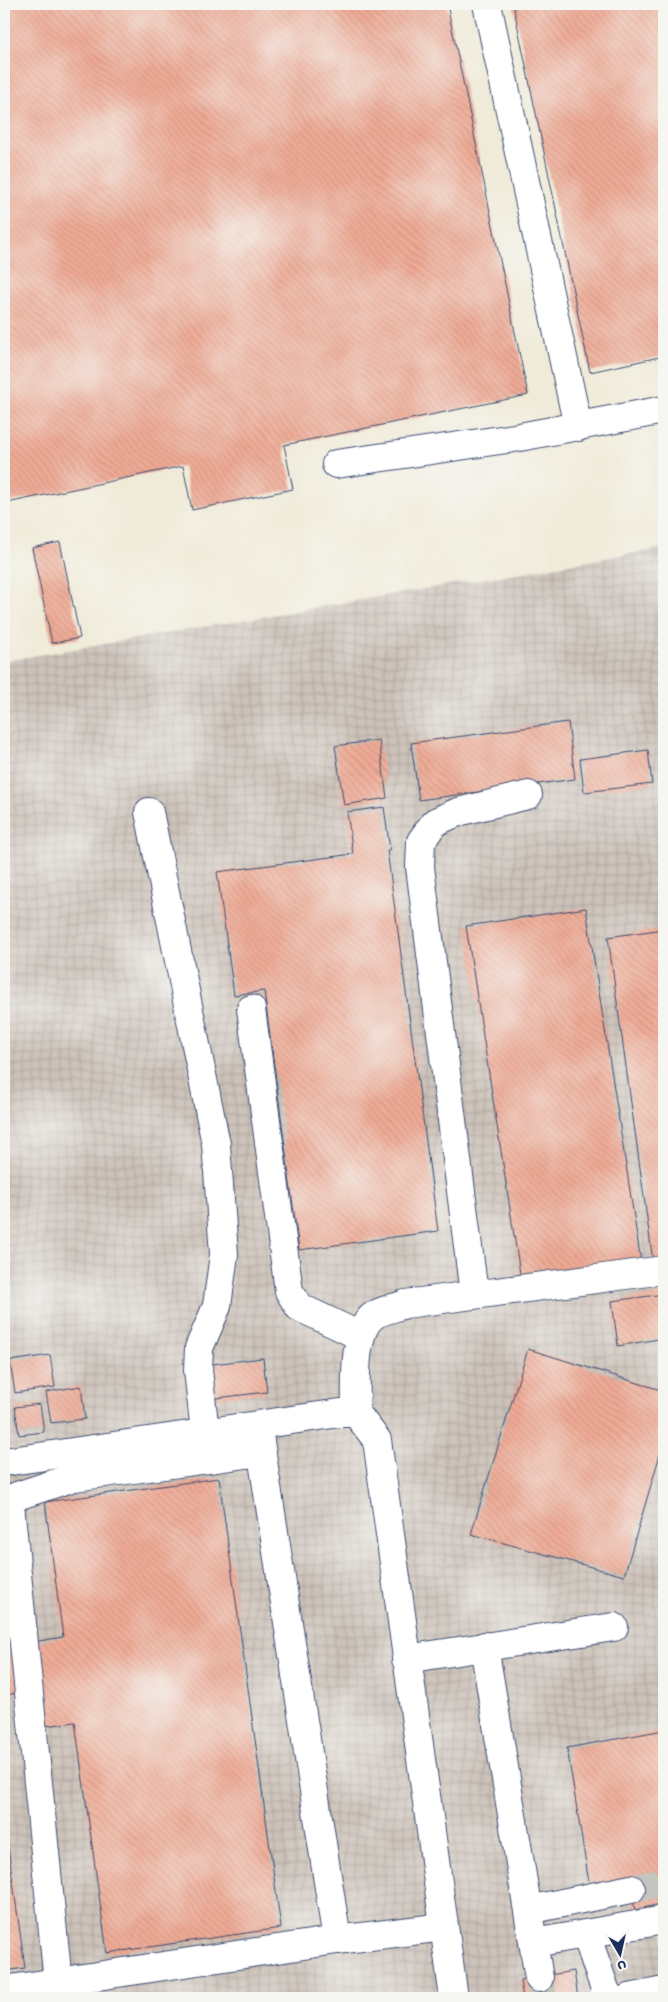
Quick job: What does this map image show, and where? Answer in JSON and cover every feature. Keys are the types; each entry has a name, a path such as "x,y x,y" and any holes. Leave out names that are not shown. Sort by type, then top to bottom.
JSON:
{"lane":[{"path":"487,4 578,427"},
{"path":"336,464 578,427 664,410"},
{"path":"474,1294 420,868 421,841 436,822 458,812 528,795"},
{"path":"148,812 216,1144 224,1254 217,1306 199,1348 198,1370 205,1432"},
{"path":"251,1009 289,1291 299,1307 360,1336"},
{"path":"454,1998 377,1440 356,1412 356,1373 360,1336 373,1316 406,1304 664,1270"},
{"path":"4,1462 340,1412 356,1412"},
{"path":"257,1424 337,1940"},
{"path":"58,1982 10,1504 24,1493 74,1477 261,1452"},
{"path":"406,1659 614,1627"},
{"path":"484,1646 540,1978"},
{"path":"528,1910 631,1889"},
{"path":"534,1943 664,1920"},
{"path":"4,1990 337,1940 444,1927"},
{"path":"586,1934 606,1992 611,1998"},
{"path":"629,1998 664,1991"}],"shaded area":[{"path":"664,548 664,1998 4,1998 4,661"}],"building":[{"path":"4,4 447,4 528,395 284,445 293,489 192,510 183,466 7,503 4,489 4,81 10,80 4,52"},
{"path":"513,4 664,4 664,356 590,372"},
{"path":"60,542 80,638 52,643 32,548"},
{"path":"568,722 575,779 419,800 411,743"},
{"path":"379,740 387,798 344,805 335,746"},
{"path":"648,750 652,784 584,792 580,759"},
{"path":"384,807 390,850 387,850 438,1231 299,1250 264,991 234,995 217,872 353,854 347,812"},
{"path":"586,908 641,1262 521,1280 466,926"},
{"path":"664,929 664,1268 654,1269 608,937"},
{"path":"664,1294 664,1338 618,1346 612,1301"},
{"path":"528,1349 664,1391 664,1441 624,1576 471,1534"},
{"path":"50,1355 55,1387 15,1393 10,1361"},
{"path":"263,1358 267,1392 208,1399 204,1365"},
{"path":"81,1386 85,1419 51,1423 46,1392"},
{"path":"40,1404 44,1432 19,1435 15,1407"},
{"path":"219,1478 281,1928 107,1953 75,1722 38,1727 27,1643 63,1637 45,1502"},
{"path":"4,1552 25,1692 4,1695"},
{"path":"664,1730 664,1903 635,1910 629,1881 590,1889 567,1748"},
{"path":"4,1818 25,1968 4,1971"},
{"path":"574,1971 578,1998 523,1998 520,1980"}],"tunnel":[{"path":"631,1889 664,1882"},
{"path":"539,1978 543,1998"}]}
